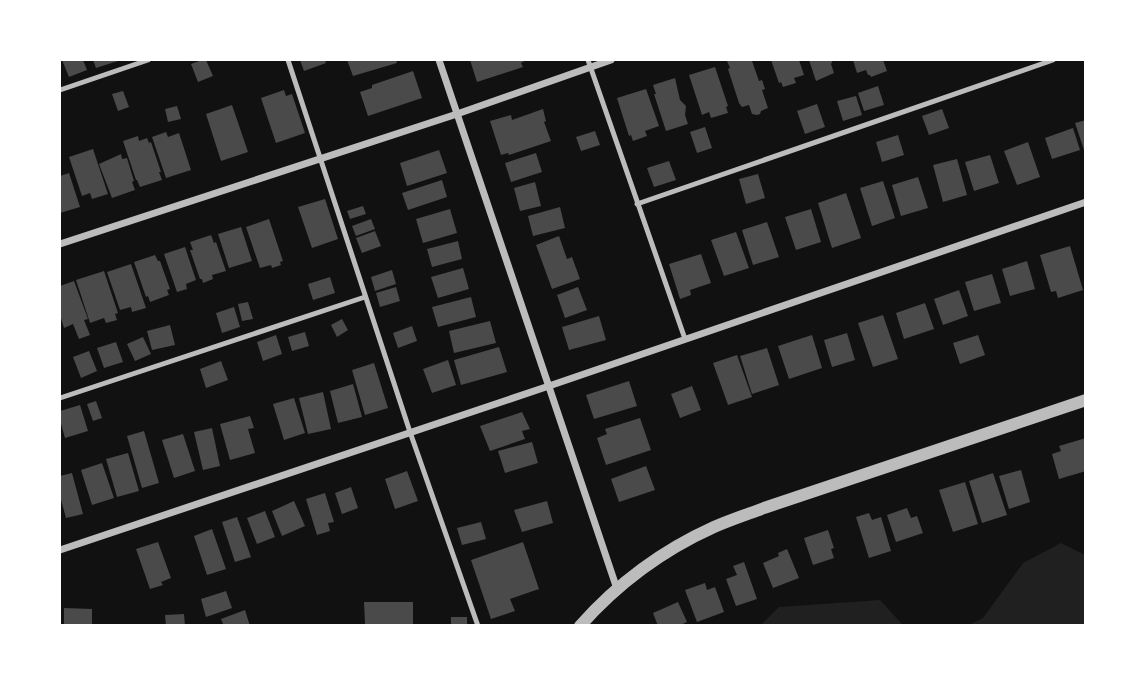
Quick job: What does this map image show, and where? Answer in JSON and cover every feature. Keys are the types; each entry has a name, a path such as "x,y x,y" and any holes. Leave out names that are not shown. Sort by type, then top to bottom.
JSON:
{"street":[{"path":"439,60 617,589"},
{"path":"60,244 457,114 590,63 611,60"},
{"path":"60,550 1086,202"},
{"path":"580,625 617,589 673,549 714,527 1086,400"}],"lane":[{"path":"60,90 148,60"},
{"path":"288,60 410,432 478,625"},
{"path":"637,204 1053,60"},
{"path":"590,63 685,339"},
{"path":"60,398 365,297"}],"shaded area":[{"path":"1061,543 1085,555 1085,625 969,625 983,618 1023,563"},
{"path":"880,600 903,625 761,625 779,607"}],"building":[{"path":"62,60 83,60 87,70 69,77"},
{"path":"93,60 121,60 96,68"},
{"path":"206,60 213,76 198,82 191,64"},
{"path":"300,60 325,60 326,63 304,71"},
{"path":"347,60 396,60 397,63 353,76"},
{"path":"470,60 526,60 521,63 523,67 477,82"},
{"path":"771,60 799,60 804,75 794,78 796,83 783,87"},
{"path":"809,60 833,60 831,64 834,73 816,81"},
{"path":"853,60 883,60 887,71 871,77 866,70 857,73"},
{"path":"727,61 752,61 759,81 762,80 768,108 760,114 752,114 749,105 742,107 739,103 728,69 730,68"},
{"path":"715,67 728,113 711,118 709,112 702,115 689,75"},
{"path":"413,71 422,98 368,116 360,92"},
{"path":"675,78 680,100 686,106 688,124 666,131 653,85"},
{"path":"878,86 884,105 864,111 858,93"},
{"path":"646,89 659,126 645,131 647,136 633,141 617,98"},
{"path":"284,90 286,96 292,94 305,133 276,143 261,98"},
{"path":"123,91 129,107 118,111 112,94"},
{"path":"856,96 862,115 843,121 837,101"},
{"path":"817,104 825,127 805,134 797,111"},
{"path":"232,105 248,152 221,161 206,114"},
{"path":"177,106 181,119 168,122 165,109"},
{"path":"543,109 544,122 551,141 509,155 501,155 490,121 511,115 512,120"},
{"path":"942,109 949,128 929,135 922,116"},
{"path":"1086,120 1086,153 1085,153 1075,123"},
{"path":"705,127 712,148 697,153 690,132"},
{"path":"1073,128 1080,150 1052,159 1045,138"},
{"path":"595,131 600,145 581,151 576,137"},
{"path":"166,132 168,137 179,133 191,170 166,178 152,137"},
{"path":"898,135 904,155 882,162 876,142"},
{"path":"138,136 139,141 147,138 149,143 151,142 162,180 140,187 123,141"},
{"path":"1028,142 1040,177 1017,185 1004,151"},
{"path":"93,149 108,194 92,199 90,193 82,196 69,157"},
{"path":"439,150 447,173 407,186 400,163"},
{"path":"536,153 542,172 511,182 505,163"},
{"path":"121,154 122,159 127,158 135,190 112,198 99,164"},
{"path":"990,155 999,183 974,191 965,162"},
{"path":"957,159 967,195 943,202 933,165"},
{"path":"669,161 676,180 654,187 647,168"},
{"path":"69,173 80,207 60,213 60,176"},
{"path":"758,174 765,198 746,204 739,179"},
{"path":"918,177 928,208 901,216 892,185"},
{"path":"442,180 447,197 408,210 402,193"},
{"path":"883,181 895,218 872,226 860,188"},
{"path":"535,182 541,206 520,211 514,188"},
{"path":"846,193 861,238 832,248 818,203"},
{"path":"325,199 338,239 312,248 298,207"},
{"path":"363,206 366,214 350,219 347,211"},
{"path":"560,207 565,228 533,236 528,216"},
{"path":"450,209 457,233 423,243 416,219"},
{"path":"811,209 821,242 796,250 785,217"},
{"path":"269,219 283,261 280,262 281,265 272,268 271,265 260,268 246,227"},
{"path":"371,219 375,229 356,236 352,226"},
{"path":"767,222 779,257 753,265 742,230"},
{"path":"241,227 252,261 229,268 218,234"},
{"path":"375,231 381,246 362,253 356,238"},
{"path":"736,232 749,268 724,276 711,240"},
{"path":"211,235 226,271 212,275 213,279 203,283 190,250 193,250 190,242"},
{"path":"559,236 567,259 572,257 580,279 552,289 536,245"},
{"path":"458,241 462,259 432,267 427,249"},
{"path":"1070,246 1083,290 1058,298 1056,291 1051,292 1040,255"},
{"path":"185,247 196,280 186,284 187,289 177,292 164,254"},
{"path":"701,254 711,283 690,290 691,295 680,299 669,264"},
{"path":"155,255 160,261 170,289 167,290 169,295 150,302 134,262"},
{"path":"1027,261 1035,289 1010,296 1002,269"},
{"path":"131,264 146,308 132,312 131,307 120,310 107,272"},
{"path":"463,268 469,289 438,298 431,277"},
{"path":"392,270 396,284 375,291 371,277"},
{"path":"104,271 118,313 115,314 117,320 106,323 104,318 90,323 76,280"},
{"path":"992,274 1001,303 974,311 965,282"},
{"path":"330,277 335,293 313,300 308,284"},
{"path":"74,281 88,319 84,320 90,335 79,339 73,324 64,328 60,315 60,286"},
{"path":"396,287 400,301 380,307 376,293"},
{"path":"578,287 587,310 565,318 557,295"},
{"path":"959,290 968,316 943,325 934,299"},
{"path":"471,297 476,317 438,327 432,307"},
{"path":"248,302 253,319 242,321 238,304"},
{"path":"925,303 934,329 904,339 896,313"},
{"path":"234,307 240,327 222,333 216,313"},
{"path":"883,315 898,359 873,367 858,323"},
{"path":"599,316 606,340 569,350 562,327"},
{"path":"342,319 348,330 337,337 331,325"},
{"path":"490,321 496,343 454,353 449,331"},
{"path":"170,325 175,345 152,350 147,331"},
{"path":"412,326 417,341 398,348 393,333"},
{"path":"305,332 309,346 292,351 288,337"},
{"path":"847,333 855,360 832,367 824,340"},
{"path":"276,335 282,354 263,361 257,342"},
{"path":"812,335 822,368 789,379 778,346"},
{"path":"978,335 985,355 960,364 953,343"},
{"path":"143,337 151,354 135,361 127,344"},
{"path":"116,342 123,362 104,368 97,348"},
{"path":"499,347 507,372 461,385 454,360"},
{"path":"767,348 779,385 752,394 740,356"},
{"path":"89,351 97,371 81,378 73,357"},
{"path":"737,355 752,397 728,405 713,363"},
{"path":"448,360 456,385 432,393 423,369"},
{"path":"221,361 228,380 206,388 200,369"},
{"path":"374,363 388,408 365,415 352,370"},
{"path":"629,381 637,406 594,419 586,395"},
{"path":"353,384 362,417 338,423 330,391"},
{"path":"692,386 701,410 680,418 671,394"},
{"path":"323,392 331,429 308,434 299,398"},
{"path":"294,398 305,433 284,440 273,404"},
{"path":"96,401 102,418 93,421 87,404"},
{"path":"80,405 88,431 65,438 60,411"},
{"path":"522,412 530,429 522,431 525,439 490,451 480,426"},
{"path":"250,416 254,428 248,429 255,453 230,460 220,424"},
{"path":"640,418 651,450 606,465 597,438 607,434 605,429"},
{"path":"212,428 220,466 203,470 194,432"},
{"path":"144,431 159,483 142,488 127,436"},
{"path":"183,434 195,471 174,478 162,440"},
{"path":"1086,438 1086,471 1059,479 1052,454 1061,451 1059,446"},
{"path":"532,442 538,463 505,473 498,451"},
{"path":"128,453 139,491 117,497 106,459"},
{"path":"102,463 114,498 92,505 81,470"},
{"path":"646,466 655,490 619,502 611,479"},
{"path":"1021,470 1030,502 1009,509 999,476"},
{"path":"407,471 418,501 395,509 385,479"},
{"path":"72,473 83,514 66,518 60,496 60,476"},
{"path":"993,473 1007,515 982,523 969,481"},
{"path":"965,482 978,524 953,532 939,490"},
{"path":"351,487 358,508 342,514 335,493"},
{"path":"325,493 334,522 328,523 330,531 317,535 306,499"},
{"path":"294,501 305,526 282,536 272,511"},
{"path":"547,501 553,523 522,532 514,510"},
{"path":"907,508 911,518 917,516 923,533 896,542 887,515"},
{"path":"265,511 275,537 257,544 247,518"},
{"path":"869,513 872,520 881,517 891,551 869,558 856,517"},
{"path":"237,517 251,557 235,562 222,522"},
{"path":"481,522 486,539 462,545 457,528"},
{"path":"212,529 226,569 207,575 194,536"},
{"path":"828,530 834,558 813,565 804,538"},
{"path":"158,542 171,578 161,582 163,585 150,589 136,549"},
{"path":"523,542 539,589 510,599 515,611 491,619 471,560"},
{"path":"787,549 799,578 773,588 763,563"},
{"path":"744,562 757,599 736,606 726,579 737,575 733,566"},
{"path":"705,583 707,590 715,587 724,612 697,622 685,590"},
{"path":"226,591 232,608 206,617 201,599"},
{"path":"364,602 413,602 413,624 365,624"},
{"path":"678,602 687,622 678,626 658,626 653,613"},
{"path":"64,608 92,609 92,626 64,626"},
{"path":"245,610 250,626 224,626 221,619"},
{"path":"184,614 185,626 166,626 165,615"},
{"path":"451,617 467,617 467,626 451,626"}]}
